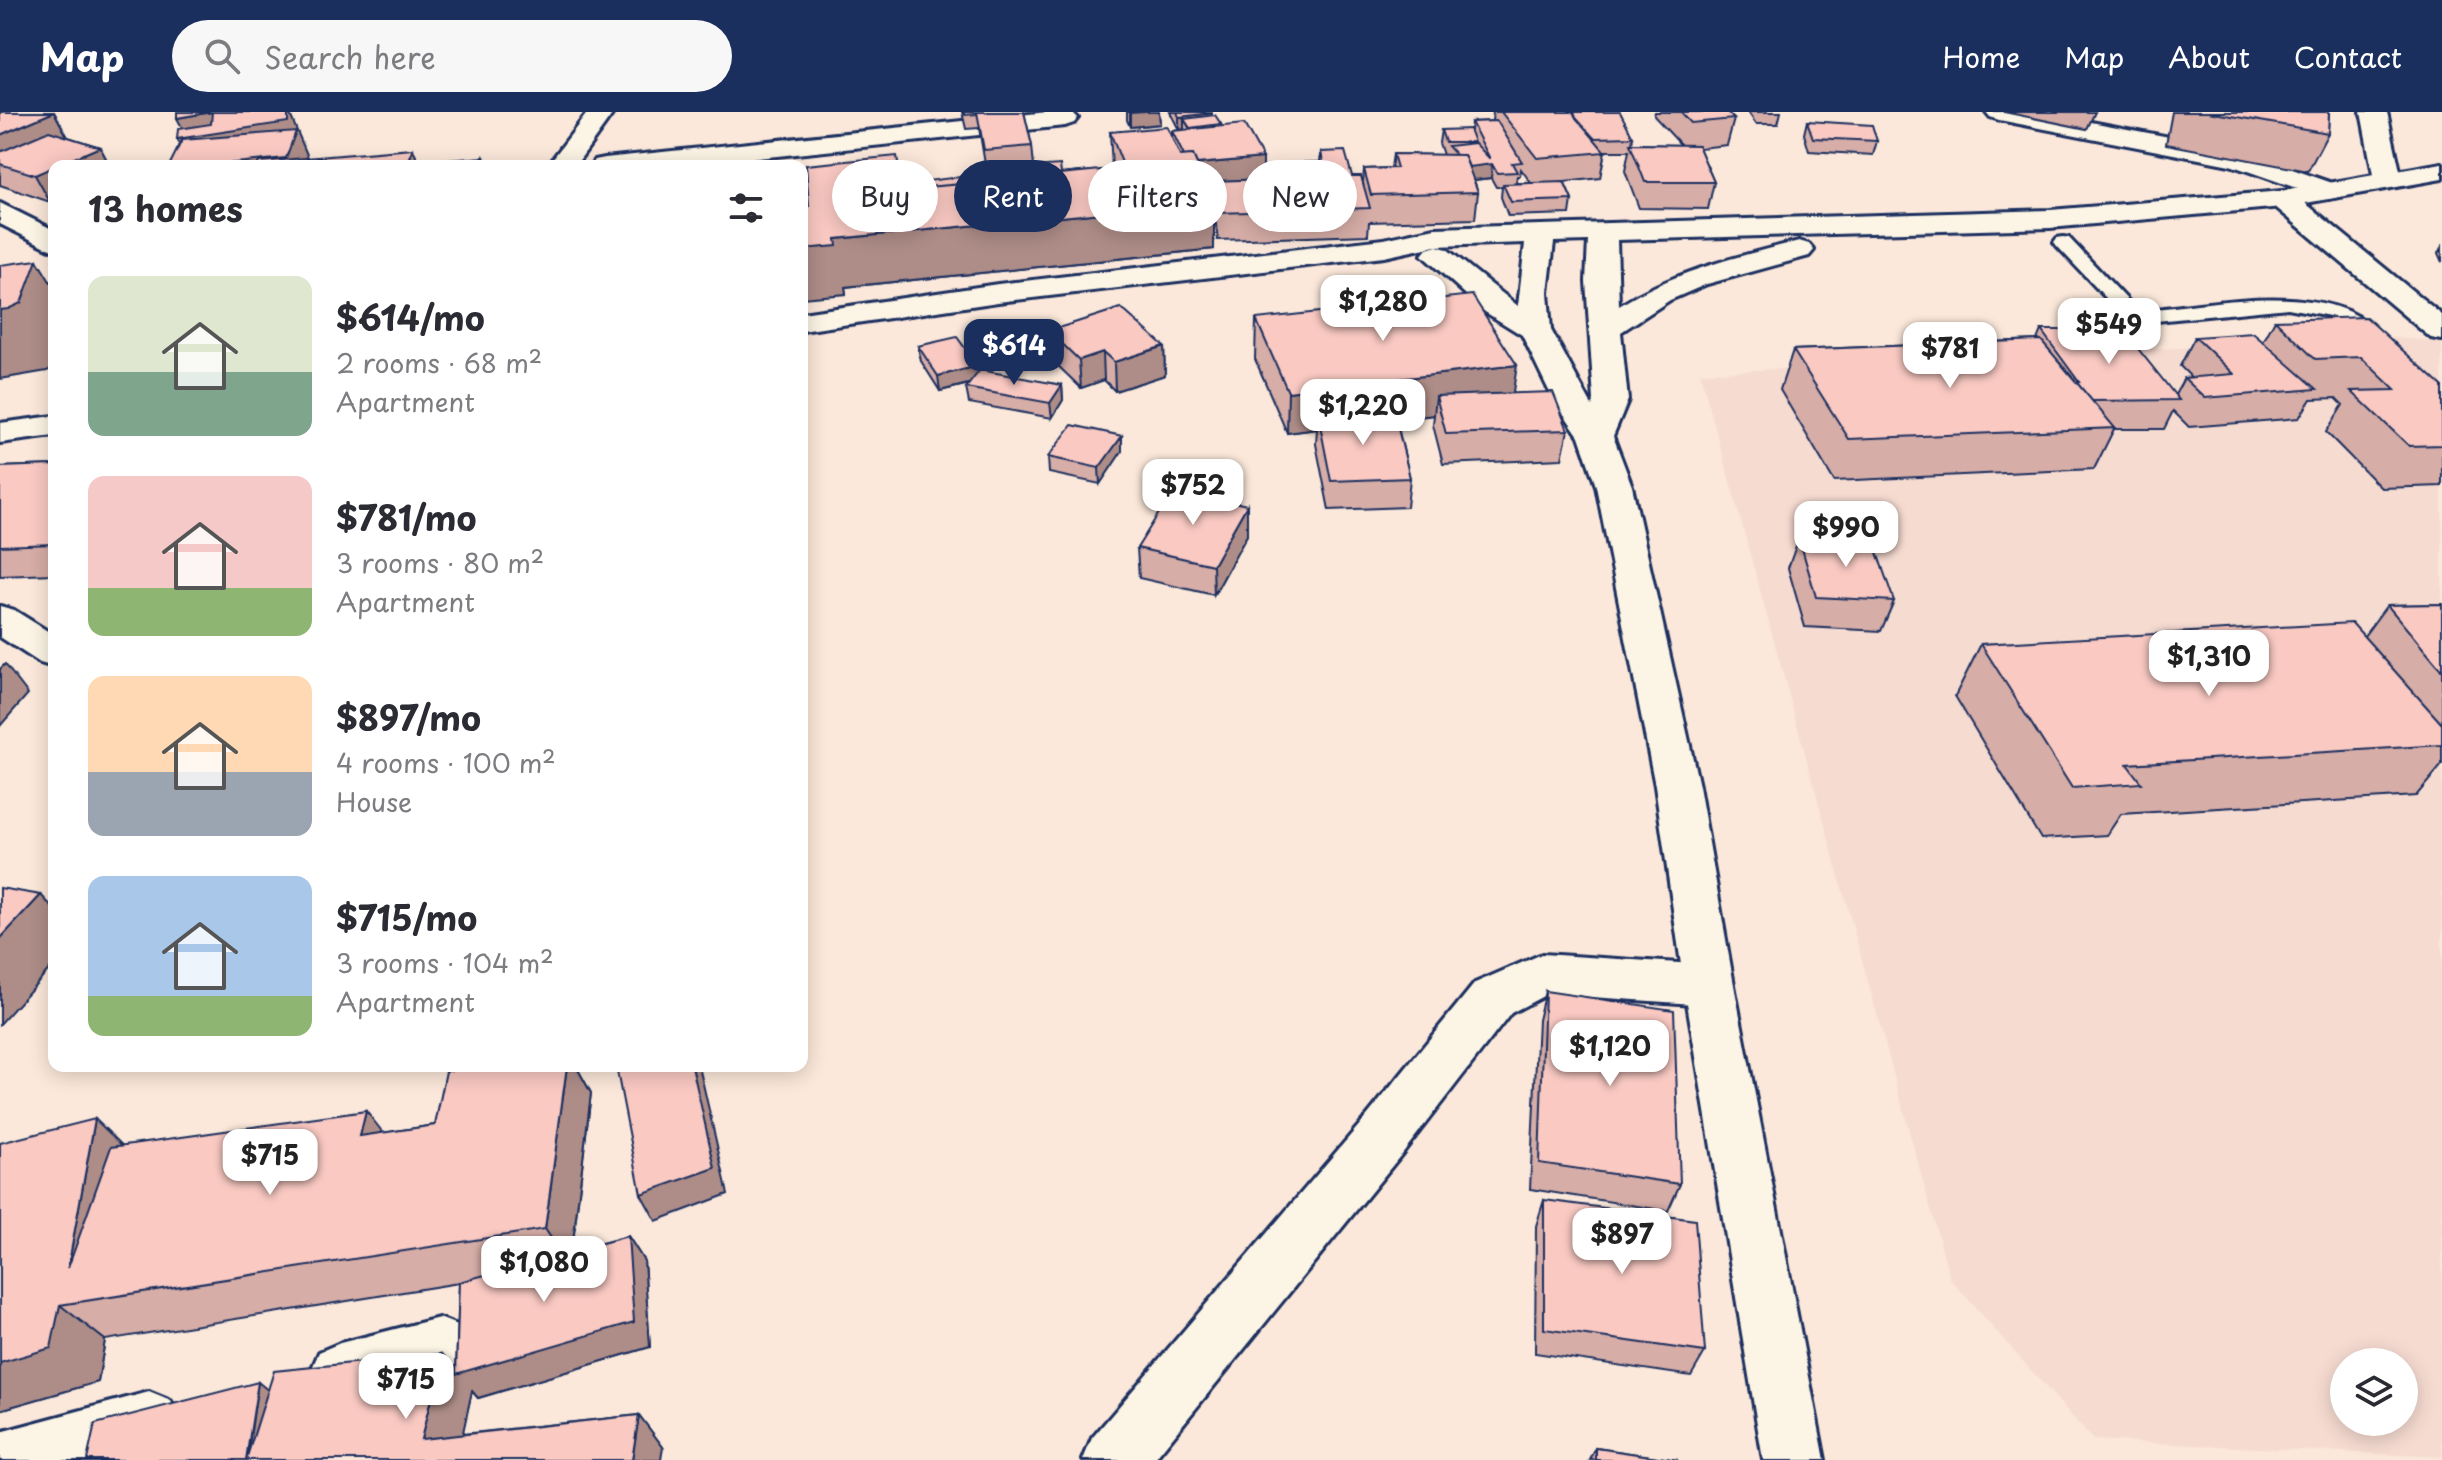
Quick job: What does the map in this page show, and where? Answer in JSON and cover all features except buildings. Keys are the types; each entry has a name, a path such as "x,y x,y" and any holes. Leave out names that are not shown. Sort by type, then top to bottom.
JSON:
{"street":[{"path":"565,160 601,112"},
{"path":"1999,112 2237,158 2328,191"},
{"path":"2374,112 2381,128 2381,158 2388,180"},
{"path":"662,160 1065,118"},
{"path":"1602,243 2050,219 2283,199 2442,171"},
{"path":"2283,199 2329,221 2442,331"},
{"path":"0,213 48,239"},
{"path":"808,321 998,293 1384,248 1435,237 1799,250 2063,242 2329,221"},
{"path":"1384,248 1437,255 1540,243"},
{"path":"1540,243 1533,293 1535,330 1562,386 1596,436 1614,486 1677,786 1709,985 1794,1460"},
{"path":"1596,436 1611,400 1602,243"},
{"path":"1606,328 1659,294 1685,282 1799,250"},
{"path":"1437,255 1496,305 1535,330"},
{"path":"0,433 48,427"},
{"path":"0,619 48,649"},
{"path":"1114,1460 1386,1133 1493,998 1542,974 1709,985"},
{"path":"285,1388 439,1347"},
{"path":"8,1460 193,1412"}],"lane":[{"path":"2063,242 2128,311 2135,314 2146,316 2288,303 2320,307 2341,313 2392,350"}],"shaded area":[{"path":"2387,337 2442,342 2442,1457 2093,1440 1950,1279 1700,373"}]}
